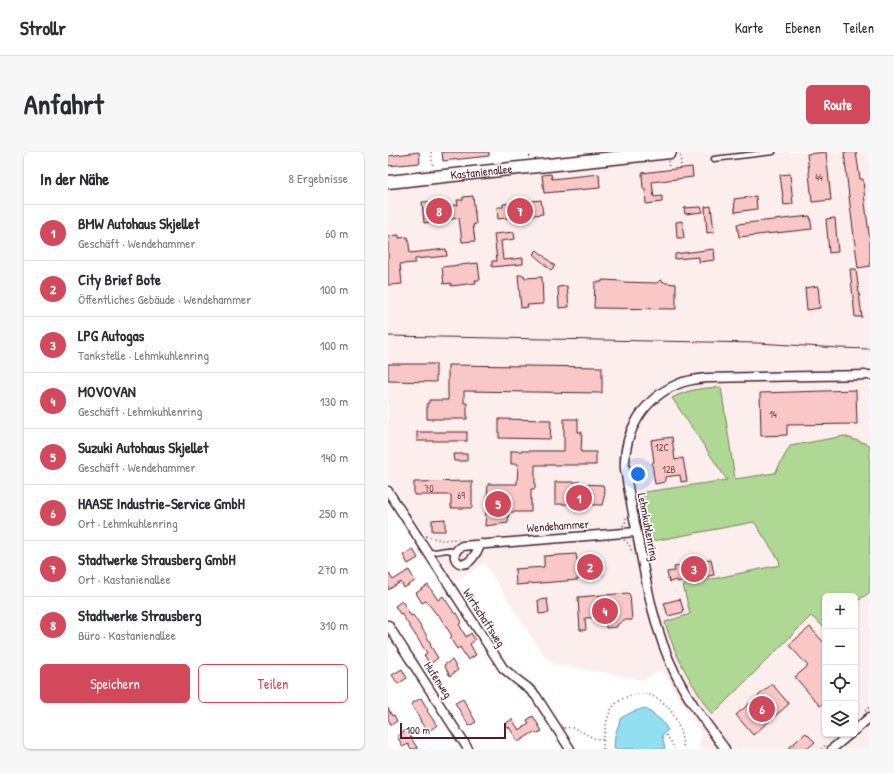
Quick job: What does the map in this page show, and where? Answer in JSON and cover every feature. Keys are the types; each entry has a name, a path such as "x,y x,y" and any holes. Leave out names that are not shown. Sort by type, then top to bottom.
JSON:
{"street":[{"name":"Kastanienallee","path":"388,182 670,152"},
{"name":"Lehmkuhlenring","path":"725,749 704,721 675,674 653,614 625,469 628,438 640,414 647,405 662,393 689,380 708,378 870,375"},
{"name":"Wirtschaftsweg","path":"388,491 503,668 536,696 570,749"},
{"name":"Wendehammer","path":"455,552 462,546 636,532"},
{"path":"455,552 456,560 465,564 469,562 481,544"},
{"name":"Hufenweg","path":"388,624 468,749"},
{"path":"858,727 870,717"},
{"path":"832,749 846,737"}],"lane":[{"path":"714,159 772,152"},
{"path":"428,553 448,550 455,552"}],"path":[{"path":"388,152 393,152"},
{"path":"431,152 434,169"},
{"path":"530,159 529,152 532,152"},
{"path":"680,152 681,166"},
{"path":"623,525 626,521 626,514"},
{"path":"604,749 603,740 611,710 617,702 631,695 645,694 656,697 667,706 674,715 681,732 684,749"},
{"path":"558,730 566,727 574,728 595,738 603,740"},
{"path":"666,735 672,743 674,749"}],"shaded area":[{"path":"703,152 870,152 870,749 699,749 701,732 677,696 662,669 643,680 559,665 551,662 544,656 484,563 455,581 388,479 388,186"}],"green space":[{"path":"721,387 735,479 775,473 790,446 844,436 870,445 870,592 858,601 858,593 822,593 822,625 811,616 712,715 691,682 679,659 673,647 665,622 690,614 683,585 780,565 779,560 754,522 648,542 638,493 727,480 672,398 690,391"}],"water":[{"path":"645,708 662,721 668,730 662,735 665,749 614,749 615,735 621,718 632,712"}],"building":[{"path":"419,152 420,163 388,166 388,156"},
{"path":"442,152 489,152 489,156 443,161"},
{"path":"826,152 831,200 812,202 807,154"},
{"path":"844,152 856,152 860,179 863,179 870,241 870,266 858,268"},
{"path":"692,167 693,177 652,182 654,197 662,196 662,202 646,204 642,173"},
{"path":"551,174 552,179 599,174 600,188 544,193 542,175"},
{"path":"790,174 793,204 784,205 780,175"},
{"path":"473,196 476,224 473,225 475,241 462,242 459,218 424,223 422,202 441,201 442,206 458,205 457,200 463,200 463,197"},
{"path":"756,196 757,209 735,212 734,199"},
{"path":"541,200 543,214 498,219 497,207 503,207 503,204"},
{"path":"711,206 714,232 707,233 705,207"},
{"path":"701,207 703,212 685,214 684,208"},
{"path":"810,216 812,229 739,237 737,224"},
{"path":"835,218 838,252 829,253 826,219"},
{"path":"682,221 684,238 677,238 676,222"},
{"path":"514,232 515,239 501,241 503,260 523,258 523,264 492,267 492,261 497,261 494,234"},
{"path":"399,235 399,238 408,237 410,253 446,249 447,256 415,259 415,263 400,264 402,284 388,285 388,236"},
{"path":"714,249 715,260 699,262 699,257 675,259 675,254"},
{"path":"537,250 555,266 551,270 533,254"},
{"path":"478,263 480,280 475,280 476,283 451,286 451,283 444,284 442,267"},
{"path":"850,269 856,269 862,317 855,317"},
{"path":"518,275 524,275 525,278 542,277 543,304 527,305 528,307 521,308"},
{"path":"602,280 657,283 660,280 666,283 676,284 676,309 594,308 595,282 602,282"},
{"path":"567,286 569,307 559,308 558,287"},
{"path":"818,286 820,308 807,310 805,288"},
{"path":"388,364 436,364 436,382 388,381"},
{"path":"448,365 602,367 602,393 464,391 464,403 467,403 467,419 427,419 427,403 429,403 429,400 448,400"},
{"path":"856,390 857,424 787,425 787,435 761,436 760,393"},
{"path":"499,419 551,420 550,439 499,438"},
{"path":"564,419 578,419 578,432 582,432 581,452 596,452 596,465 535,465 535,489 531,489 531,512 509,512 508,523 485,526 488,484 517,484 518,464 511,464 511,451 564,451"},
{"path":"417,432 467,432 467,441 417,441"},
{"path":"672,437 675,460 683,458 687,481 681,482 680,475 665,477 665,482 655,484 651,440"},
{"path":"453,454 467,454 467,461 454,461"},
{"path":"472,481 472,508 451,508 451,495 414,495 414,482"},
{"path":"555,482 580,482 580,484 603,485 605,493 602,505 555,504"},
{"path":"445,519 445,531 432,531 432,520"},
{"path":"413,549 418,558 408,564 403,555"},
{"path":"576,554 577,560 596,559 602,564 603,575 578,577 578,580 516,585 515,569 544,567 544,556"},
{"path":"711,559 714,575 677,582 677,580 669,582 667,572 675,571 674,567"},
{"path":"409,570 415,581 404,588 401,582 388,590 388,572 393,580"},
{"path":"428,585 438,600 443,596 455,614 457,613 462,622 459,624 466,637 471,633 475,640 470,644 476,655 468,660 460,647 457,649 450,638 452,636 438,614 437,615 426,601 422,603 416,593"},
{"path":"628,593 630,595 632,620 624,620 617,625 617,627 606,628 605,617 585,618 586,630 580,630 578,597"},
{"path":"547,599 549,613 539,614 538,600"},
{"path":"680,599 684,612 668,616 664,603"},
{"path":"402,601 411,616 413,615 425,633 438,658 430,664 424,655 427,653 395,606"},
{"path":"810,627 822,641 822,704 820,706 795,677 808,666 789,645"},
{"path":"452,660 458,670 450,676 444,665"},
{"path":"402,669 407,678 398,684 392,675"},
{"path":"772,684 789,704 753,735 736,715"},
{"path":"421,698 428,710 427,711 437,725 428,732 411,704"},
{"path":"463,699 476,722 469,726 455,703"},
{"path":"388,708 392,716 394,715 397,721 391,725 388,719"},
{"path":"533,716 542,731 536,734 534,732 518,742 509,727 508,728 505,724 512,719 519,730 529,724 527,720"},
{"path":"406,730 418,749 411,749 408,744 403,747 397,736"},
{"path":"806,733 815,742 807,749 787,749"}],"tram line":[{"path":"388,336 758,343 870,349"}],"place":[{"name":"Stadtwerke Strausberg","path":"439,211"},
{"name":"Stadtwerke Strausberg GmbH","path":"520,211"},
{"name":"BMW Autohaus Skjellet","path":"579,498"},
{"name":"Suzuki Autohaus Skjellet","path":"498,504"},
{"name":"City Brief Bote","path":"590,567"},
{"name":"LPG Autogas","path":"694,569"},
{"name":"MOVOVAN","path":"605,611"},
{"name":"HAASE Industrie-Service GmbH","path":"762,709"}]}
